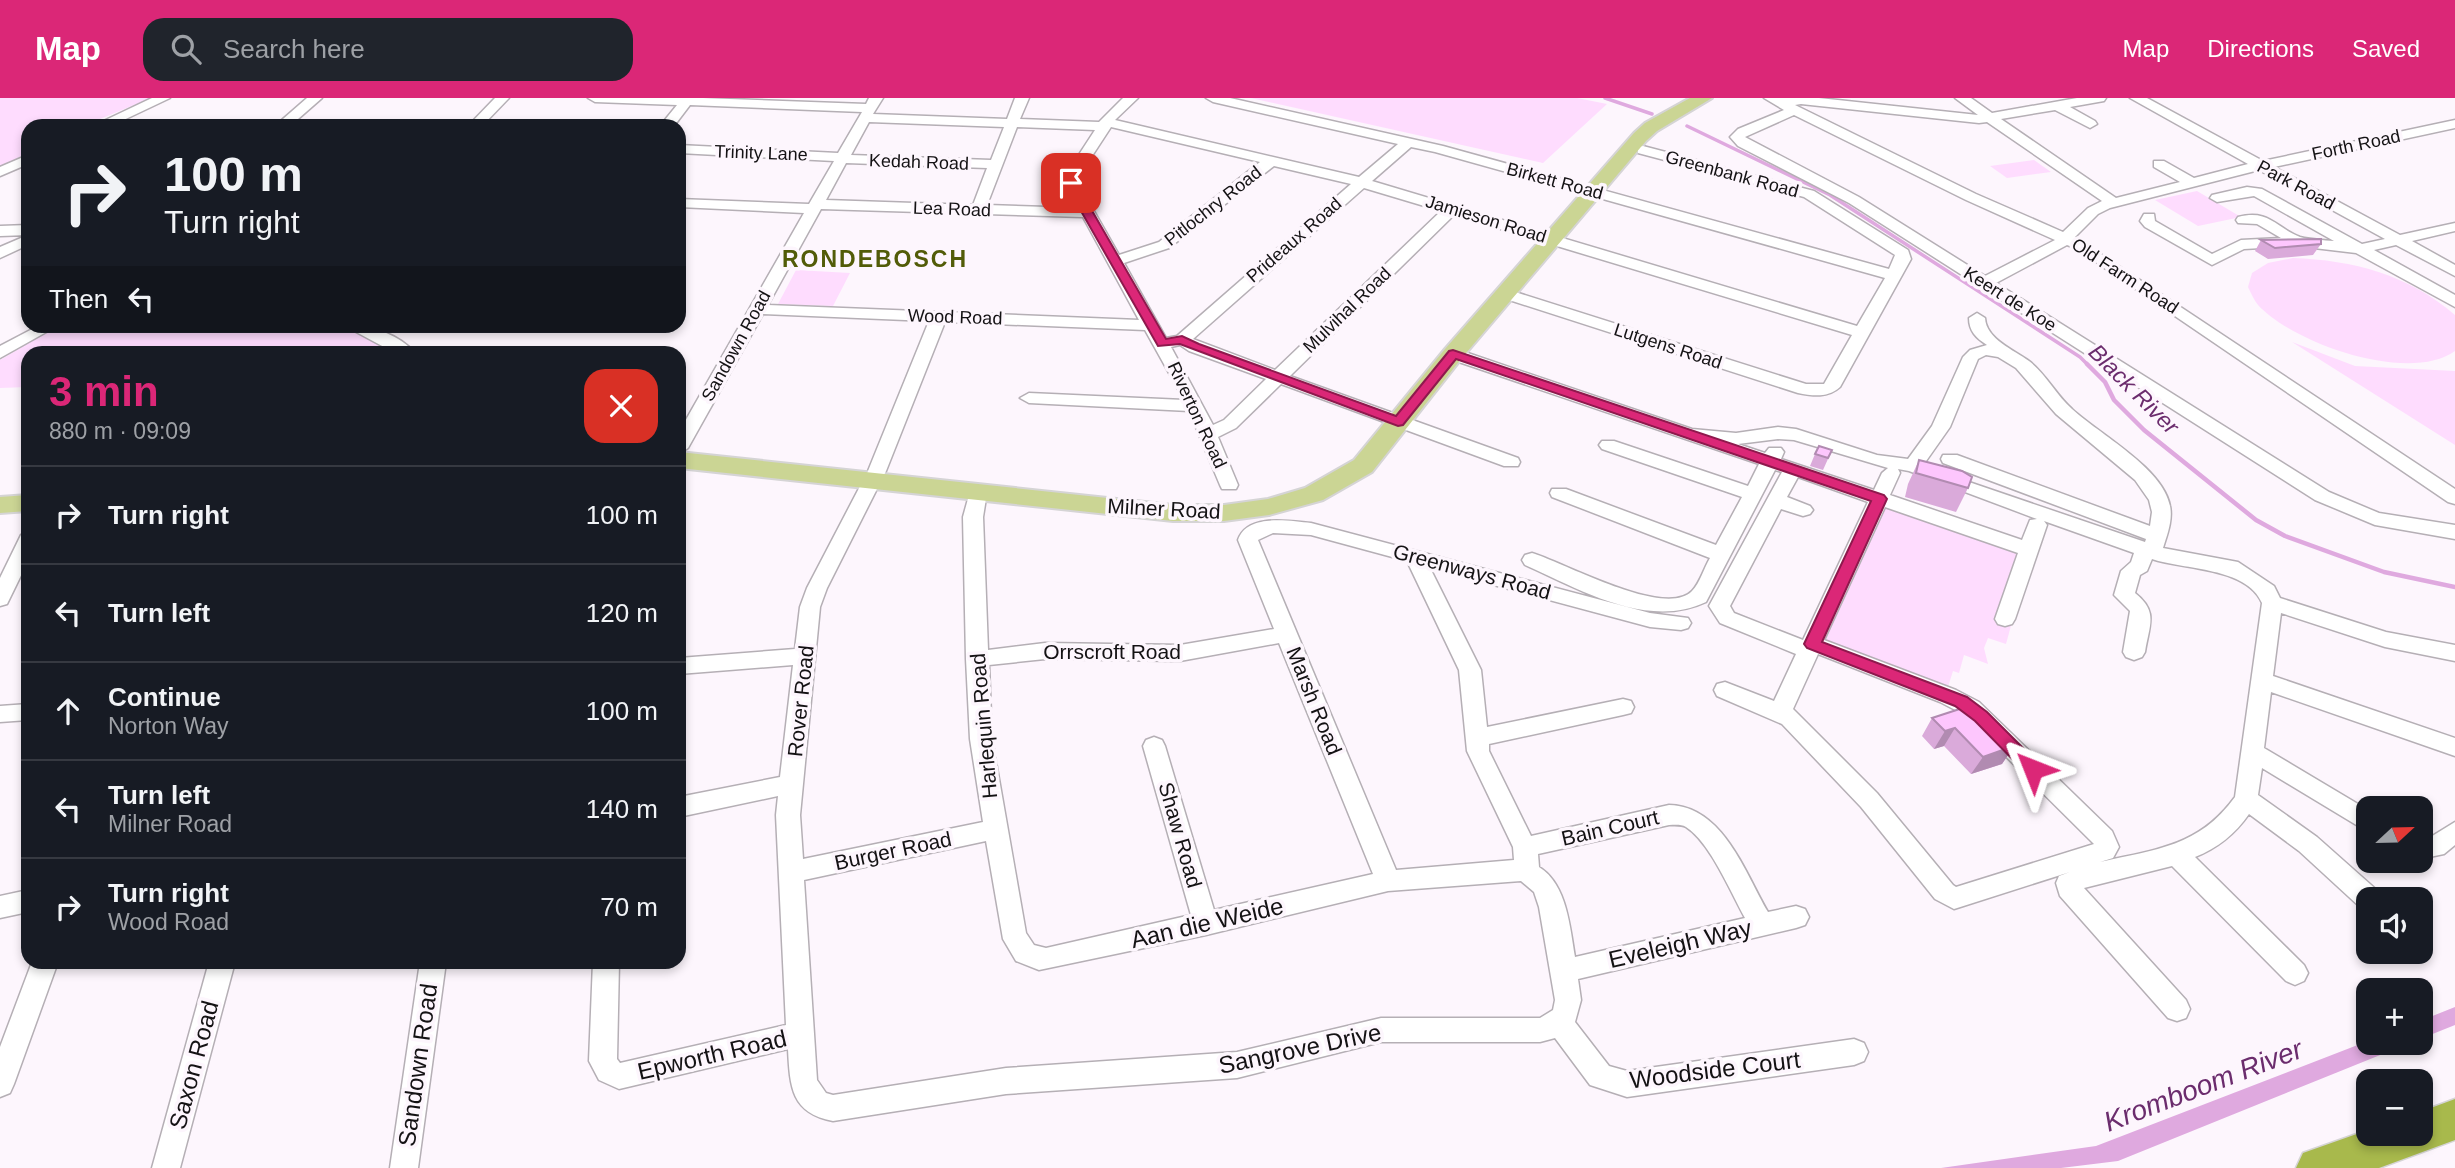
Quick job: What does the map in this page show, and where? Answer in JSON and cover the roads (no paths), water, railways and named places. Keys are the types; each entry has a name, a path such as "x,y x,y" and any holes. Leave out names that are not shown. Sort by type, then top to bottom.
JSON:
{"highway":[{"path":"2433,1128 2455,1119"},
{"path":"2318,1168 2381,1146"}],"main road":[{"name":"Milner Road","path":"686,461 1173,513 1209,514 1255,510 1314,494 1343,479 1371,458 1453,354 1596,190 1610,170 1651,127 1703,98"},
{"name":"Milner Road","path":"1596,190 1664,132 1720,98"},
{"path":"0,505 21,504"}],"street":[{"path":"116,119 163,98"},
{"path":"290,119 315,98"},
{"path":"482,119 502,98"},
{"name":"Jamieson Road","path":"595,98 870,108 1013,123 1105,124 1361,182 1861,333"},
{"path":"978,210 1022,98"},
{"name":"Riverton Road","path":"1131,98 1105,124 1071,180 1196,406 1230,485"},
{"name":"Birkett Road","path":"1213,98 1408,142 1596,190 1893,275"},
{"path":"1962,98 2115,202"},
{"path":"1782,104 1801,100 1842,101 1972,118 1992,118 2099,98"},
{"name":"Park Road","path":"2144,99 2258,166 2455,271"},
{"path":"673,119 688,100"},
{"name":"Old Farm Road","path":"1782,104 1971,197 2068,238 2455,498"},
{"name":"Keert de Koe","path":"1782,104 1737,137 1743,143 1854,200 2322,496 2351,511 2375,519 2455,532"},
{"path":"2058,106 2090,124"},
{"name":"Sandown Road","path":"686,435 870,108"},
{"name":"Forth Road","path":"1984,283 2057,246 2093,211 2115,202 2258,166 2455,124"},
{"name":"Prideaux Road","path":"1182,340 1408,142"},
{"name":"Trinity Lane","path":"686,149 843,158"},
{"name":"Greenbank Road","path":"1643,150 1814,197 1903,254 1903,259 1831,387"},
{"name":"Kedah Road","path":"843,158 996,164"},
{"name":"Pitlochry Road","path":"1115,261 1164,245 1271,161"},
{"path":"0,172 21,162"},
{"path":"2159,164 2193,183"},
{"path":"2217,198 2248,191 2257,192 2455,302"},
{"name":"Lea Road","path":"686,203 1088,213"},
{"name":"Mulvihal Road","path":"1209,434 1230,424 1451,209"},
{"path":"2149,217 2147,221 2150,224 2212,260 2241,245 2297,241 2360,249 2455,227"},
{"path":"2242,220 2260,219 2297,241"},
{"path":"0,232 21,230"},
{"path":"0,253 21,242"},
{"name":"Lutgens Road","path":"1506,294 1804,389 1820,391 1831,387"},
{"name":"Wood Road","path":"758,309 1151,325"},
{"name":"Rover Road","path":"820,1106 812,1100 803,1080 788,815 813,597 872,481 939,316"},
{"path":"1913,466 1941,428 1979,345 1977,318"},
{"path":"0,353 36,333"},
{"path":"367,333 392,346"},
{"path":"1163,344 1182,340 1511,462"},
{"path":"1979,345 2026,366 2071,418 2148,484 2161,504 2162,512 2151,545 2140,566 2131,571 2124,595 2140,608 2141,612 2134,652"},
{"path":"1453,354 2028,549"},
{"path":"1029,398 1196,406"},
{"path":"1689,434 1736,439 1780,437 1875,460 1913,466 1959,485 2151,545"},
{"path":"1532,559 1621,596 1667,606 1685,604 1699,597 1770,462 1780,437"},
{"path":"1608,445 1752,494"},
{"path":"1950,459 2151,545 2175,559 2231,568 2260,585 2271,596 2246,799 2230,824 2215,837 2176,854 2147,864 2108,869 2071,881 2068,886 2177,1009"},
{"path":"1726,690 1790,718 1869,800 1944,892 1954,898 2107,847 2103,838 1971,708 1948,696 1727,618 1720,610 1719,606 1793,469"},
{"path":"1780,712 1891,473"},
{"name":"Harlequin Road","path":"978,492 973,517 981,739 1013,933 1018,947 1025,955"},
{"path":"1559,494 1720,554"},
{"path":"1776,500 1803,510"},
{"name":"Greenways Road","path":"1262,528 1284,525 1311,529 1650,620 1681,623"},
{"path":"2005,619 2038,525"},
{"name":"Marsh Road","path":"1262,528 1250,534 1248,540 1388,881"},
{"path":"0,598 21,554"},
{"path":"1414,556 1470,670 1476,738 1482,761 1526,859 1549,897 1568,1000 1567,1013 1560,1024"},
{"path":"0,610 9,601 21,579"},
{"path":"2272,603 2385,639 2455,653"},
{"name":"Orrscroft Road","path":"977,659 1045,651 1180,653 1287,635"},
{"path":"686,665 806,656"},
{"path":"2262,680 2455,747"},
{"path":"1476,738 1623,708"},
{"path":"0,714 21,712"},
{"name":"Shaw Road","path":"1154,746 1206,924"},
{"path":"2253,752 2356,815"},
{"path":"686,806 792,784"},
{"path":"2246,799 2308,845 2356,888"},
{"name":"Bain Court","path":"1526,859 1669,815 1681,814 1692,818 1708,834 1762,925"},
{"name":"Burger Road","path":"792,872 994,829"},
{"path":"2433,847 2455,832"},
{"path":"2176,854 2295,973"},
{"path":"1388,881 1503,869 1526,859"},
{"name":"Aan die Weide","path":"1025,955 1046,959 1388,881"},
{"path":"0,907 21,902"},
{"name":"Eveleigh Way","path":"1564,971 1796,917"},
{"path":"0,1084 42,969"},
{"name":"Saxon Road","path":"166,1168 220,969"},
{"name":"Sandown Road","path":"404,1168 432,969"},
{"name":"Epworth Road","path":"606,969 603,1061 609,1071 620,1076 800,1034"},
{"name":"Woodside Court","path":"1560,1024 1600,1076 1612,1082 1627,1084 1854,1052"},
{"name":"Sangrove Drive","path":"820,1106 847,1107 1006,1081 1220,1068 1381,1030 1540,1030 1560,1024"}],"waterway":[{"name":"Black River","path":"1605,98 1652,114"},
{"name":"Black River","path":"1687,126 1830,195 2080,357 2105,382 2114,400 2144,430 2256,520 2285,536 2384,572 2455,587"}],"district":[{"name":"RONDEBOSCH","path":"875,259"}],"water label":[{"name":"Kromboom River","path":"2203,1085"}]}
